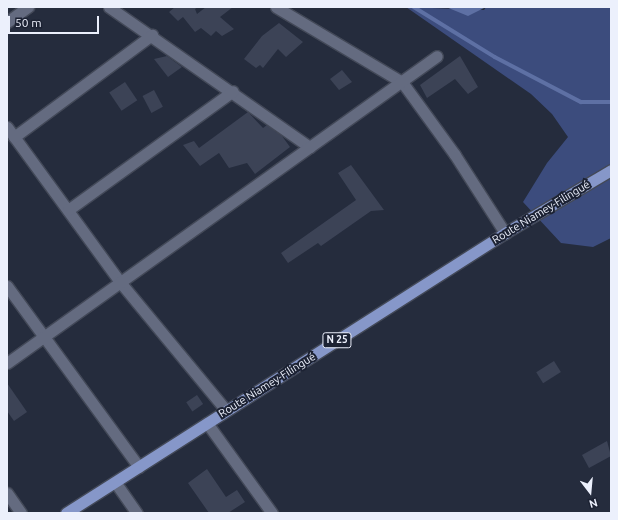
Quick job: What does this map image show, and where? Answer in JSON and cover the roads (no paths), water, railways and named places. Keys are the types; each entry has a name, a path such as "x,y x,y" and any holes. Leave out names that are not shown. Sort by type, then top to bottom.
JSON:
{"main road":[{"name":"Route Niamey-Filingué","path":"66,513 505,233 611,170"}],"street":[{"path":"7,22 28,7"},
{"path":"109,7 233,91 310,147"},
{"path":"276,7 402,82 455,155 505,233"},
{"path":"14,137 152,35"},
{"path":"7,363 437,56"},
{"path":"68,210 233,91"},
{"path":"7,127 120,282 226,410"},
{"path":"7,286 139,467"},
{"path":"207,423 272,513"},
{"path":"115,482 137,513"},
{"path":"7,493 21,513"}],"waterway":[{"path":"414,7 495,57 581,102 611,102"}]}
